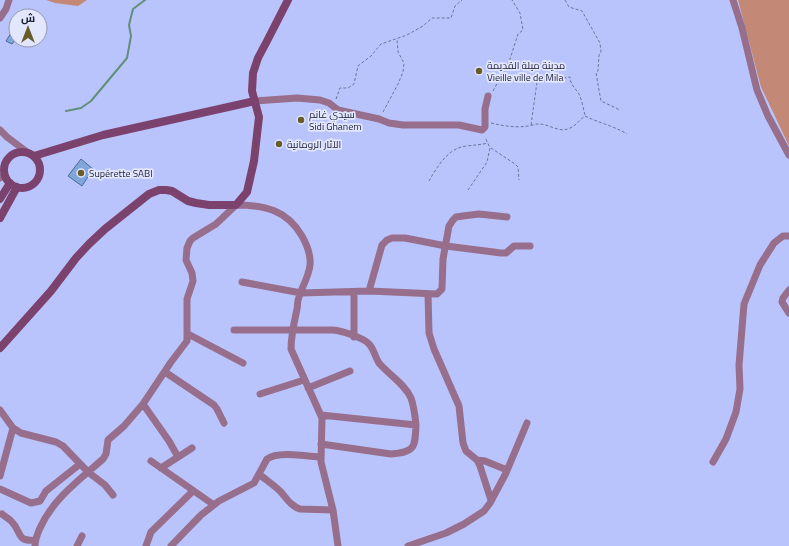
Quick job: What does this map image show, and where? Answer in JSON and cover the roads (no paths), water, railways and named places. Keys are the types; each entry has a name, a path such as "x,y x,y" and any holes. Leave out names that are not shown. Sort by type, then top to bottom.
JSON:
{"main road":[{"path":"0,348 51,291 64,272 104,228 149,194 155,191 172,191 188,201 208,206 236,205 247,192 254,161 259,117 252,91 253,74 258,58 266,41 288,0"},
{"path":"30,154 39,161 40,175 31,186 24,188 14,185 3,176 4,168 7,160 12,155 19,152 30,154 103,135 255,101"},
{"path":"0,199 14,185"},
{"path":"0,218 14,185"}],"street":[{"path":"0,18 6,9 9,0"},
{"path":"733,0 742,28 757,90 768,116 789,155"},
{"path":"255,101 297,98 320,100 329,103 334,108 346,113 380,119 389,123 403,125 459,125 481,129 484,128 485,110 488,96"},
{"path":"0,130 30,154"},
{"path":"2,514 13,522 21,538 35,543 41,525 57,501 71,486 103,459 106,454 108,440 124,426 143,404 187,341 187,299 193,277 186,260 187,248 190,241 216,224 236,205 250,205 277,212 286,217 300,232 308,250 310,262 298,299 291,349 321,415 320,457 333,510 338,546"},
{"path":"242,282 301,293 369,291 437,294 442,289 443,260 449,226 456,217 480,214 507,217"},
{"path":"713,462 726,439 736,412 739,397 739,364 744,304 760,265 774,243 783,236 789,236"},
{"path":"369,291 382,245 387,240 405,238 484,252 501,253 506,252 514,246 530,246"},
{"path":"789,290 782,302 789,313"},
{"path":"354,292 354,337"},
{"path":"428,294 429,333 434,349 457,398 463,443 466,451 477,460 480,466 490,496 490,503"},
{"path":"234,330 337,330 370,344 374,357 407,390 411,398 416,425 415,442 413,447 402,453 391,454 321,444"},
{"path":"188,334 243,363"},
{"path":"308,388 350,371"},
{"path":"165,372 214,405 224,423"},
{"path":"260,394 304,380"},
{"path":"143,404 169,441 178,457"},
{"path":"0,410 13,428 22,433 56,442 63,446 88,472 105,485 114,495"},
{"path":"321,415 416,425"},
{"path":"408,546 453,529 484,511 490,503 507,470 527,423"},
{"path":"0,476 13,428"},
{"path":"161,468 192,448"},
{"path":"171,546 201,515 219,501 254,483 267,458 274,455 320,457"},
{"path":"477,460 486,461 507,470"},
{"path":"151,461 214,505"},
{"path":"0,489 31,503 40,501 46,491 80,464"},
{"path":"259,474 295,507 300,509 333,510"},
{"path":"146,546 151,532 193,491"},
{"path":"77,546 82,536"}],"waterway":[{"path":"66,111 81,108 91,101 127,58 131,36 129,25 133,9 145,0"}],"place":[{"name":"مدينة ميلة القديمة Vieille ville de Mila","path":"479,71"},
{"name":"سيدي غانم Sidi Ghanem","path":"301,120"},
{"name":"الآثار الرومانية","path":"279,144"},
{"name":"Supérette SABI","path":"81,173"}]}
